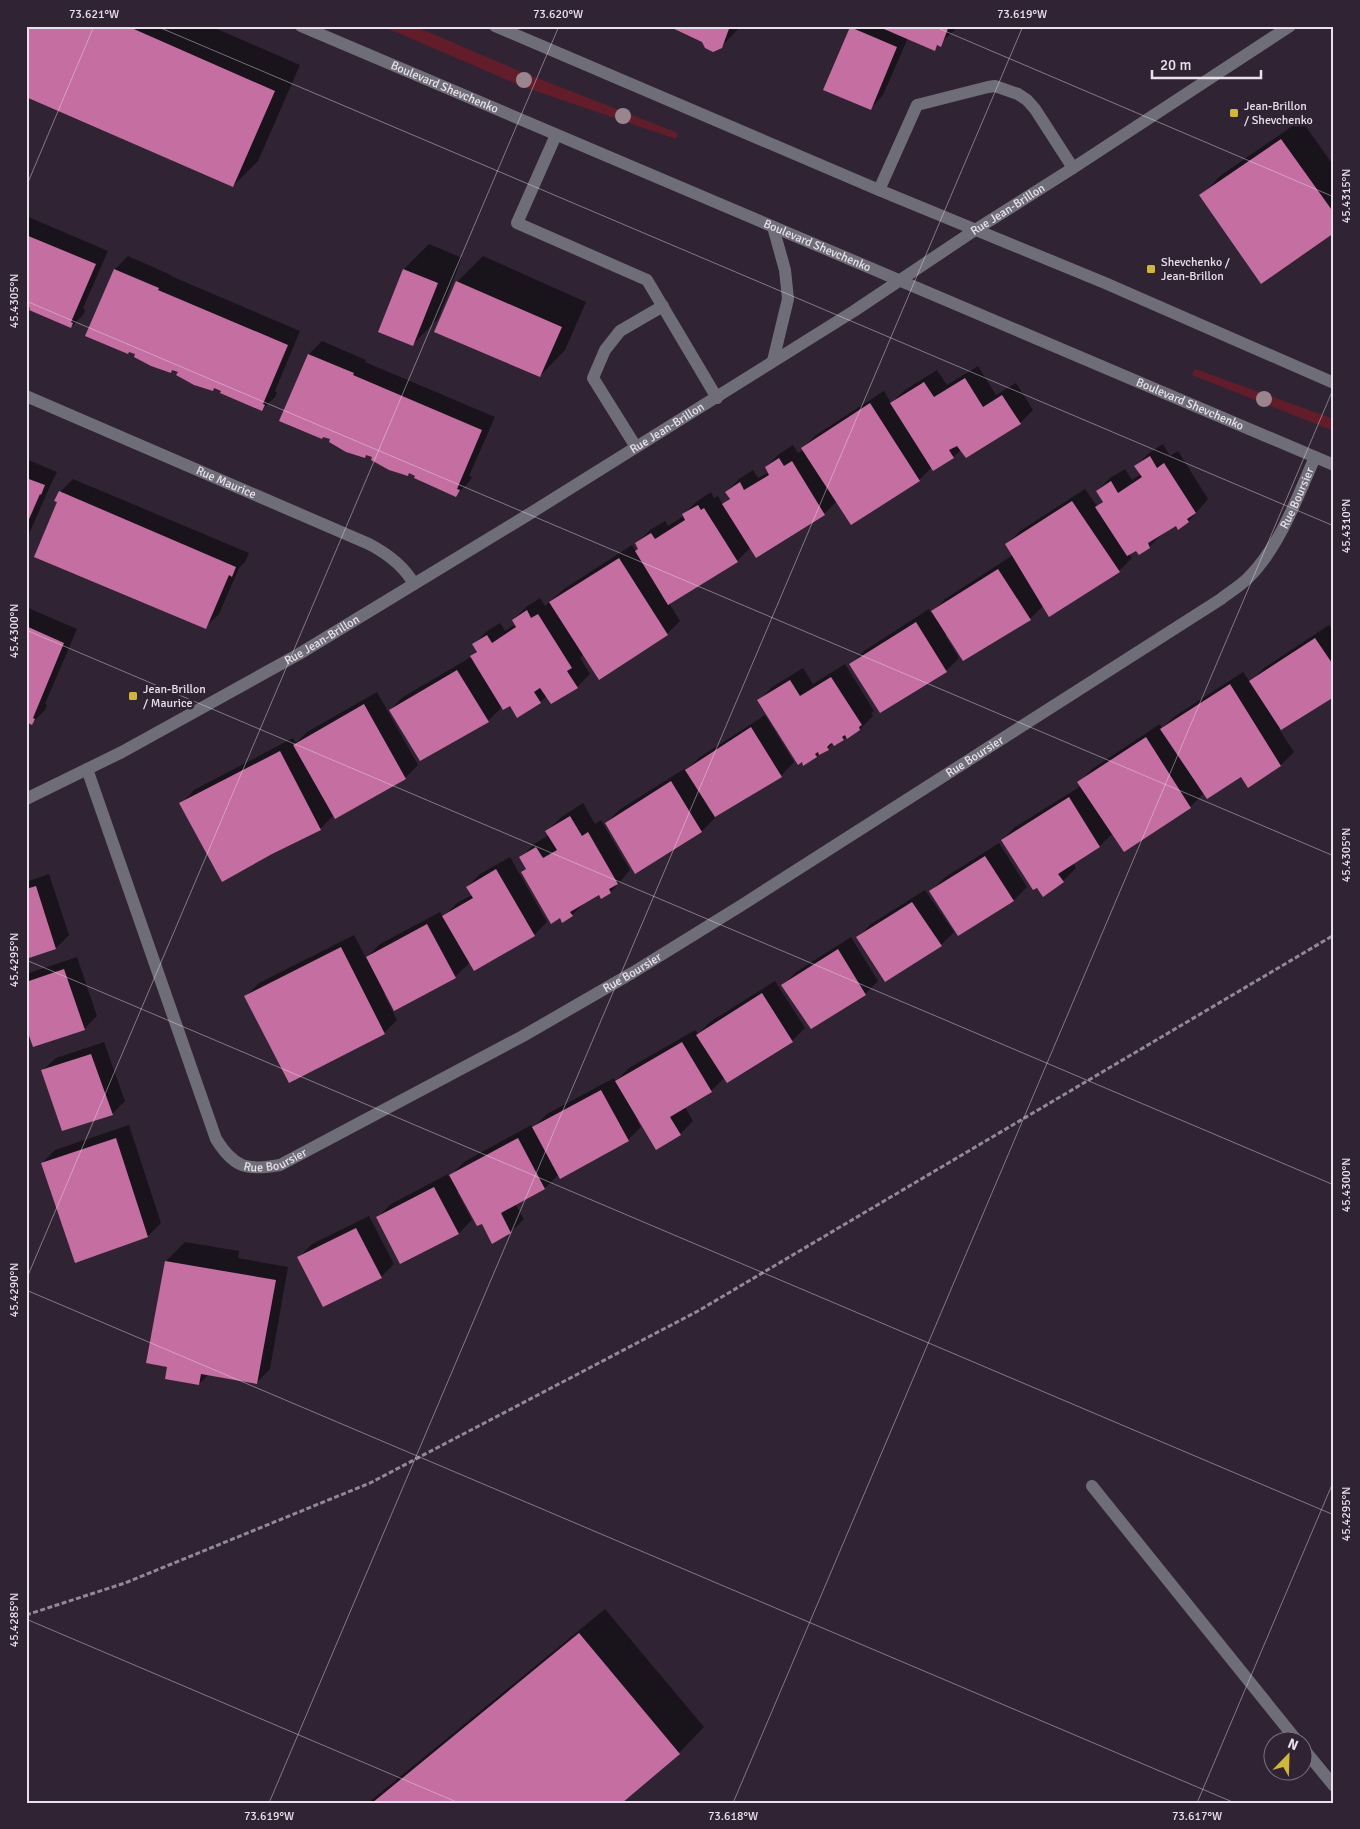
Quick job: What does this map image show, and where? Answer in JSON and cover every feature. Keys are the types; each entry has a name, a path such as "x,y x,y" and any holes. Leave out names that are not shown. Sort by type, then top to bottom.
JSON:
{"street":[{"name":"Boulevard Shevchenko","path":"301,26 1334,465"},
{"path":"495,26 879,190 1105,283 1334,383"},
{"name":"Rue Jean-Brillon","path":"26,799 122,752 291,659 414,584 717,398 1290,26"},
{"path":"879,190 917,105 988,87 1006,89 1027,100 1074,168"},
{"path":"556,135 517,224 647,280 717,398"},
{"path":"773,227 785,270 788,299 773,361"},
{"path":"636,447 593,378 605,350 620,331 663,306"},
{"name":"Rue Maurice","path":"26,396 369,544 386,553 408,574 414,584"},
{"name":"Rue Boursier","path":"87,769 216,1139 226,1155 241,1165 260,1169 280,1165 523,1036 632,973 1201,613 1249,578 1258,567 1285,523 1314,457"},
{"path":"1092,1486 1290,1732"},
{"path":"1312,1759 1334,1786"}],"path":[{"path":"26,1615 125,1583 370,1483 698,1311 1334,935"}],"shaded area":[{"path":"382,26 414,26 524,73 678,133 676,139 524,87"},
{"path":"1195,369 1334,419 1334,431 1192,375"}],"building":[{"path":"26,26 127,26 275,91 233,187 26,97"},
{"path":"668,26 730,26 722,48 713,52 705,48 702,42"},
{"path":"877,26 949,26 941,47 937,45 935,51"},
{"path":"850,27 897,47 871,110 823,90"},
{"path":"1281,139 1334,213 1334,233 1261,284 1199,195"},
{"path":"26,235 96,264 71,322 73,323 71,328 29,310 30,308 26,306"},
{"path":"114,269 159,288 158,290 288,345 263,404 265,405 262,411 220,393 221,391 214,388 213,391 194,385 176,375 178,372 172,370 171,373 151,366 134,357 135,354 129,352 128,354 85,336"},
{"path":"403,269 438,283 413,346 378,332"},
{"path":"456,281 562,327 540,377 434,332"},
{"path":"308,354 482,430 457,489 460,490 456,497 414,478 415,476 409,473 408,476 389,470 371,460 372,457 366,455 365,458 346,452 329,442 330,439 323,437 322,439 279,421"},
{"path":"965,378 983,407 1002,395 1021,424 966,458 957,446 949,450 954,458 933,471 890,403 924,382 934,397"},
{"path":"870,403 920,481 851,525 801,448"},
{"path":"1150,456 1157,468 1164,463 1196,513 1187,519 1189,522 1178,530 1176,526 1148,543 1150,548 1139,555 1136,551 1127,556 1095,507 1103,502 1096,491 1111,481 1118,493 1142,477 1134,466"},
{"path":"779,458 784,466 792,461 825,515 756,558 722,504 730,499 725,492 740,482 744,490 769,475 765,467"},
{"path":"26,478 45,485 26,526"},
{"path":"59,491 236,567 232,577 229,575 206,629 34,557 57,502 54,501"},
{"path":"1072,501 1120,572 1049,617 1005,544"},
{"path":"698,505 701,510 704,508 738,562 668,605 635,551 638,549 635,543 651,533 655,539 685,520 682,514"},
{"path":"619,558 668,635 599,680 549,602"},
{"path":"998,569 1031,620 963,661 931,611"},
{"path":"527,610 531,618 538,614 572,668 567,671 578,688 551,704 540,688 534,692 541,703 517,718 510,706 503,710 470,656 477,652 472,644 487,635 492,643 516,627 512,620"},
{"path":"916,622 947,672 880,713 849,664"},
{"path":"26,626 64,643 33,718 35,719 32,725 26,722"},
{"path":"1315,638 1334,666 1334,697 1281,730 1249,681"},
{"path":"457,670 489,722 420,761 389,710"},
{"path":"831,677 862,725 859,727 860,730 847,739 845,735 842,737 844,740 834,746 832,743 830,744 827,747 829,750 819,755 818,752 815,754 817,757 803,766 802,762 798,765 757,700 790,680 800,696"},
{"path":"1230,684 1281,766 1248,788 1241,777 1207,799 1160,729"},
{"path":"364,704 406,779 335,819 293,745"},
{"path":"751,727 782,777 715,817 685,770"},
{"path":"1146,737 1191,808 1124,852 1077,782"},
{"path":"280,751 321,830 272,854 222,882 179,803"},
{"path":"671,781 702,832 635,874 605,823"},
{"path":"1069,797 1100,847 1058,874 1064,882 1043,897 1037,888 1033,890 1001,840"},
{"path":"570,816 582,836 588,832 618,884 609,889 611,893 601,899 599,895 570,912 573,916 562,923 560,918 551,924 521,872 526,869 519,857 536,847 543,858 557,850 545,831"},
{"path":"985,856 1014,901 958,936 929,891"},
{"path":"496,869 535,936 474,971 442,916 473,898 466,887"},
{"path":"36,886 56,949 26,959 26,889"},
{"path":"912,902 942,946 885,982 856,937"},
{"path":"427,924 456,978 394,1011 366,957"},
{"path":"341,947 385,1034 289,1083 244,996"},
{"path":"838,949 866,995 811,1029 781,985"},
{"path":"64,969 85,1030 33,1047 26,1027 26,982"},
{"path":"762,993 793,1042 727,1083 696,1035"},
{"path":"682,1042 712,1092 670,1117 681,1135 656,1150 615,1081"},
{"path":"91,1054 113,1115 62,1131 41,1070"},
{"path":"601,1090 629,1141 560,1179 532,1127"},
{"path":"116,1138 148,1237 75,1263 41,1163"},
{"path":"518,1138 545,1189 501,1213 511,1233 492,1244 482,1224 477,1226 449,1175"},
{"path":"434,1187 459,1234 400,1264 376,1217"},
{"path":"356,1228 382,1278 323,1307 297,1257"},
{"path":"165,1261 276,1280 257,1384 201,1374 199,1385 165,1379 167,1367 146,1363"},
{"path":"579,1633 680,1754 622,1803 372,1803"}],"place":[{"name":"Jean-Brillon / Shevchenko","path":"1234,113"},
{"name":"Shevchenko / Jean-Brillon","path":"1151,269"},
{"name":"Jean-Brillon / Maurice","path":"133,696"}]}
